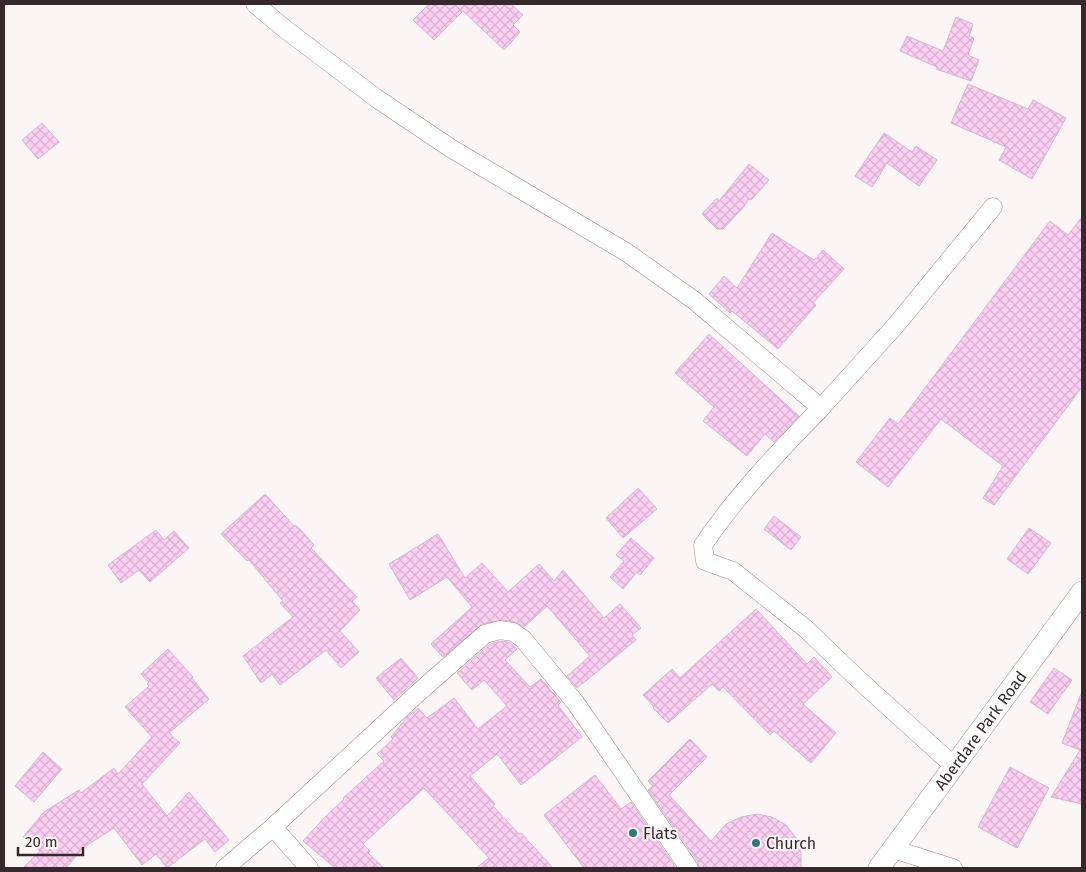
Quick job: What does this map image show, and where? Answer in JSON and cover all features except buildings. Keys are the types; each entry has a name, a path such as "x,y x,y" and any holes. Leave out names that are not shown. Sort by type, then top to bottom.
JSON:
{"street":[{"path":"255,4 376,98 452,149 626,252 695,300 821,408"},
{"path":"955,766 858,680 806,629 733,571 705,561 703,545 718,523 782,448 896,325 993,207"},
{"name":"Aberdare Park Road","path":"879,868 1082,592"},
{"path":"225,868 273,827 419,692 485,634 500,630 513,632 523,639 575,702 689,868"},
{"path":"273,827 309,868"},
{"path":"893,849 952,868"}],"place":[{"name":"Flats","path":"633,833"},
{"name":"Church","path":"756,843"}]}
